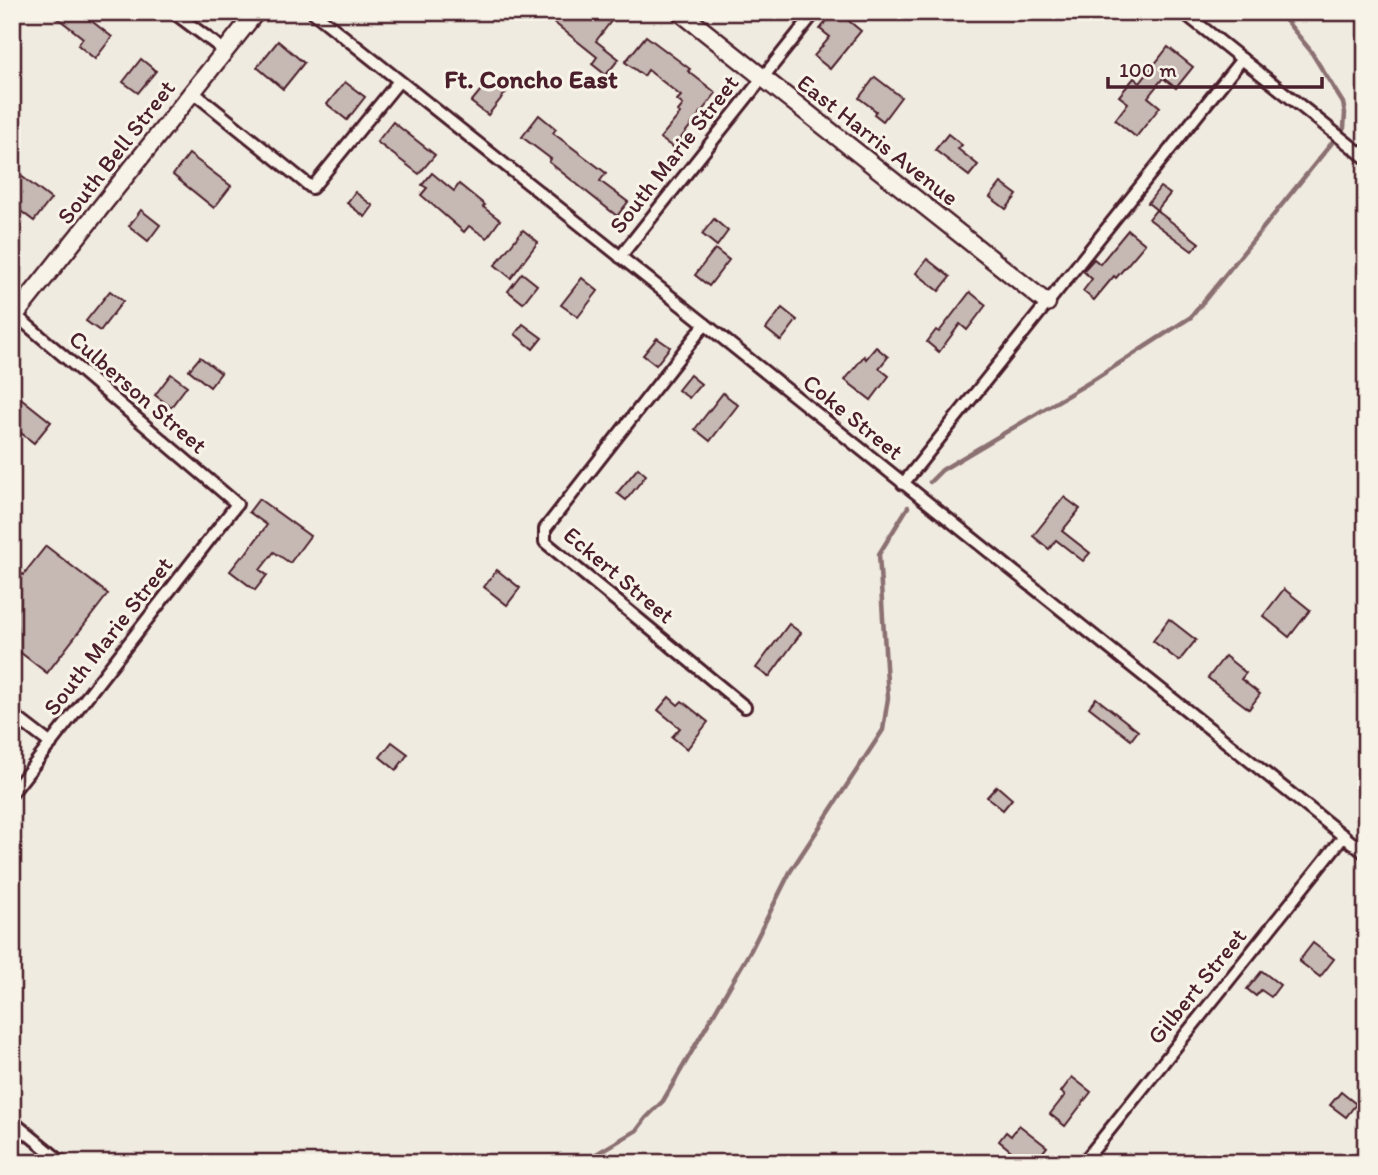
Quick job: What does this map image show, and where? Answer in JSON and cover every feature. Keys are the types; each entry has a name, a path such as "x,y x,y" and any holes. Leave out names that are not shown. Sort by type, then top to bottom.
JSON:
{"street":[{"path":"173,12 225,51"},
{"name":"South Bell Street","path":"13,315 256,12"},
{"name":"Coke Street","path":"313,12 1366,854"},
{"name":"East Harris Avenue","path":"680,12 1047,303"},
{"name":"South Marie Street","path":"620,257 815,12"},
{"path":"1183,12 1366,158"},
{"path":"903,484 1242,59"},
{"path":"193,92 312,188 399,81"},
{"name":"Culberson Street","path":"13,315 237,504"},
{"name":"Eckert Street","path":"705,324 545,529 545,542 746,707"},
{"name":"South Marie Street","path":"12,793 237,504"},
{"path":"12,713 51,744"},
{"name":"Gilbert Street","path":"1083,1163 1344,836"},
{"path":"12,1121 63,1163"}],"building":[{"path":"50,12 80,12 112,37 95,59 78,45 83,38"},
{"path":"541,12 618,12 596,41 619,59 606,75 592,64 597,57"},
{"path":"834,12 838,12 861,31 830,69 814,56 830,37 820,29"},
{"path":"646,36 690,69 688,71 716,93 675,149 660,138 680,114 678,111 683,105 677,100 681,96 648,70 644,76 625,62"},
{"path":"278,41 304,63 283,89 257,67"},
{"path":"1168,47 1193,67 1176,88 1163,78 1148,97 1160,107 1136,137 1115,120 1128,103 1119,96 1134,78 1140,83"},
{"path":"141,59 156,71 138,93 123,82"},
{"path":"500,77 511,86 488,115 471,102 485,85 490,89"},
{"path":"875,77 901,97 883,121 874,114 876,111 859,98"},
{"path":"345,82 365,97 347,120 327,104"},
{"path":"539,115 556,129 553,133 606,173 600,181 628,202 617,216 522,137"},
{"path":"393,122 435,155 419,174 377,142"},
{"path":"948,134 962,145 958,149 978,165 969,176 935,150"},
{"path":"189,154 231,186 214,208 173,175"},
{"path":"12,169 51,199 34,221 14,206 20,198 12,192"},
{"path":"432,173 454,191 459,184 500,220 487,238 469,226 464,232 421,195 427,188 422,185"},
{"path":"1001,183 1017,195 1006,209 990,197"},
{"path":"1160,187 1170,194 1157,210 1148,203"},
{"path":"355,192 373,206 365,217 347,203"},
{"path":"141,210 160,225 148,241 129,226"},
{"path":"1156,210 1199,243 1192,251 1149,219"},
{"path":"714,219 728,231 717,246 702,234"},
{"path":"523,230 538,242 511,278 495,265"},
{"path":"1128,230 1145,244 1094,300 1083,291 1092,279 1083,271 1094,259 1100,264"},
{"path":"715,249 729,260 709,286 695,275"},
{"path":"927,259 950,277 939,291 916,273"},
{"path":"522,273 537,285 523,303 508,291"},
{"path":"582,278 598,291 578,317 561,305"},
{"path":"110,291 123,301 100,331 86,321"},
{"path":"970,292 986,305 967,330 960,324 939,352 927,342 936,330 939,332"},
{"path":"782,308 797,320 781,341 766,329"},
{"path":"523,324 542,338 533,349 515,334"},
{"path":"657,338 670,347 656,365 643,355"},
{"path":"876,347 888,357 879,368 889,376 871,400 845,380 864,356 866,359"},
{"path":"200,357 221,373 210,387 189,370"},
{"path":"171,374 187,386 171,407 155,395"},
{"path":"690,375 701,384 689,398 678,390"},
{"path":"12,391 51,422 34,443 12,426"},
{"path":"723,393 738,405 710,441 695,429"},
{"path":"638,468 646,475 626,500 617,493"},
{"path":"1064,497 1080,509 1062,531 1090,553 1083,561 1056,540 1049,549 1033,536"},
{"path":"259,499 310,536 290,563 274,552 260,570 267,575 255,590 230,571 267,525 249,512"},
{"path":"46,546 108,594 47,673 12,646 12,567 23,575"},
{"path":"497,570 520,588 507,605 484,587"},
{"path":"1284,589 1310,610 1289,637 1263,616"},
{"path":"1169,619 1196,640 1179,661 1153,641"},
{"path":"789,624 801,633 769,677 756,668"},
{"path":"1225,656 1246,673 1241,679 1260,694 1249,709 1208,678"},
{"path":"669,697 678,705 682,701 708,722 687,749 672,737 680,728 658,710"},
{"path":"1096,698 1138,731 1131,740 1089,707"},
{"path":"392,742 408,754 396,770 380,757"},
{"path":"997,786 1012,799 1003,810 987,797"},
{"path":"1313,943 1334,959 1320,977 1299,961"},
{"path":"1262,971 1280,985 1271,997 1261,990 1256,996 1247,989"},
{"path":"1072,1077 1091,1092 1065,1126 1050,1114 1065,1095 1061,1092"},
{"path":"1341,1092 1356,1104 1346,1117 1330,1105"},
{"path":"1019,1125 1047,1147 1034,1163 1026,1163 999,1141 1006,1132 1011,1136"}],"waterway":[{"path":"930,482 942,470 1095,379 1191,317 1344,128 1343,103 1310,50 1279,12"},
{"path":"586,1163 588,1159 637,1130 663,1101 752,948 790,872 883,730 888,698 879,554 908,507"}],"district":[{"name":"Ft. Concho East","path":"531,79"}]}
